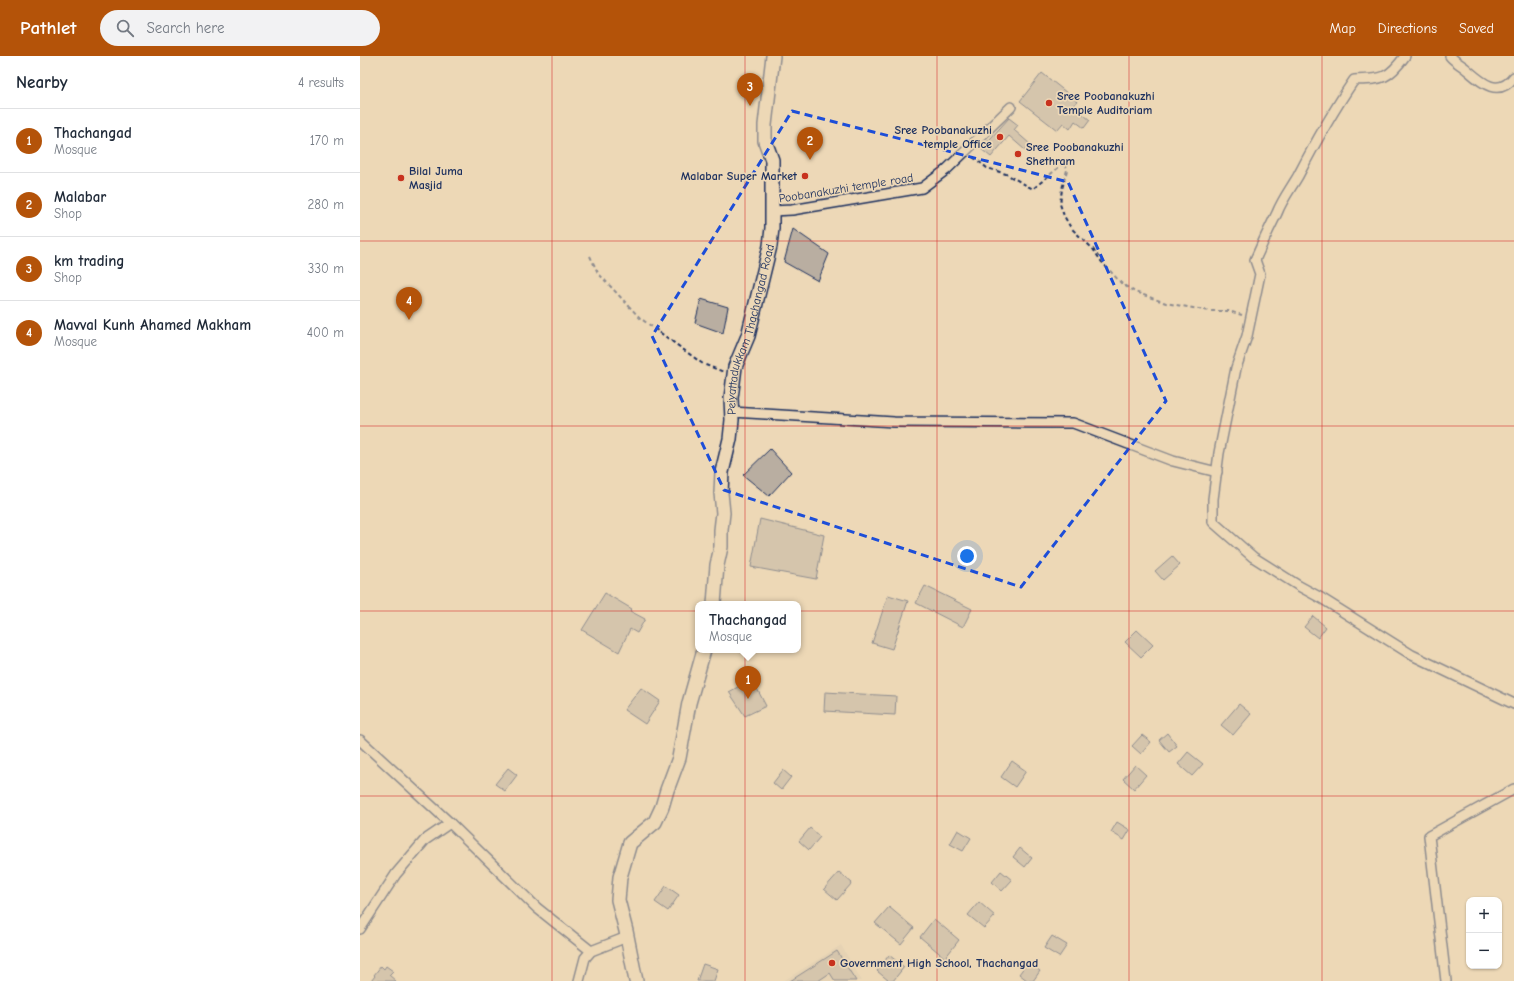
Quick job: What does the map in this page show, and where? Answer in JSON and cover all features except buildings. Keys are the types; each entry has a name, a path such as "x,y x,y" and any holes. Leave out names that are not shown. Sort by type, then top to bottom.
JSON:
{"main road":[{"name":"Peiyattadukkam Thachangad Road","path":"714,601 717,565 721,547 723,512 721,493 722,472 730,439 732,412 731,398 735,367 748,336 770,246 772,228 772,160 765,141 765,120 773,56"},
{"path":"636,981 618,900 620,877 630,844 655,822 662,807 668,784 679,758 689,703 703,653"}],"street":[{"path":"1405,56 1388,76 1377,79 1354,80 1325,126 1277,212 1255,260 1260,274 1247,336 1234,375 1219,453 1213,499 1214,522 1253,557 1412,654 1514,704"},
{"path":"1450,56 1474,77 1491,87 1499,88 1509,84 1514,77"},
{"name":"Poobanakuzhi temple road","path":"772,211 792,210 922,188 946,170 1011,107"},
{"path":"732,412 894,422 1073,423 1173,461 1217,472"},
{"path":"360,740 450,823 537,908 591,951"},
{"path":"1446,981 1429,836 1514,789"},
{"path":"360,929 396,874 424,840 450,823"},
{"path":"579,981 585,958 591,951 627,937"}],"path":[{"path":"965,152 987,168 1006,174 1033,189 1065,162 1068,170 1062,189 1060,204 1064,216 1071,228 1093,249 1122,284 1135,292 1166,303 1210,311 1229,311 1250,317"},
{"path":"590,256 598,273 640,318 703,364 734,376"}],"highlighted area":[{"path":"792,111 1068,182 1166,401 1021,587 724,490 652,336"}],"shaded area":[{"name":"Government High School, Thachangad","path":"841,945 862,981 783,981"}],"place":[{"name":"Sree Poobanakuzhi Temple Auditoriam","path":"1049,103"},
{"name":"km trading","path":"750,106"},
{"name":"Sree Poobanakuzhi temple Office","path":"1000,137"},
{"name":"Sree Poobanakuzhi Shethram","path":"1018,154"},
{"name":"Malabar","path":"810,160"},
{"name":"Malabar Super Market","path":"805,176"},
{"name":"Bilal Juma Masjid","path":"401,178"},
{"name":"Mavval Kunh Ahamed Makham","path":"409,320"},
{"name":"Thachangad","path":"748,699"},
{"name":"Government High School, Thachangad","path":"832,963"}]}
